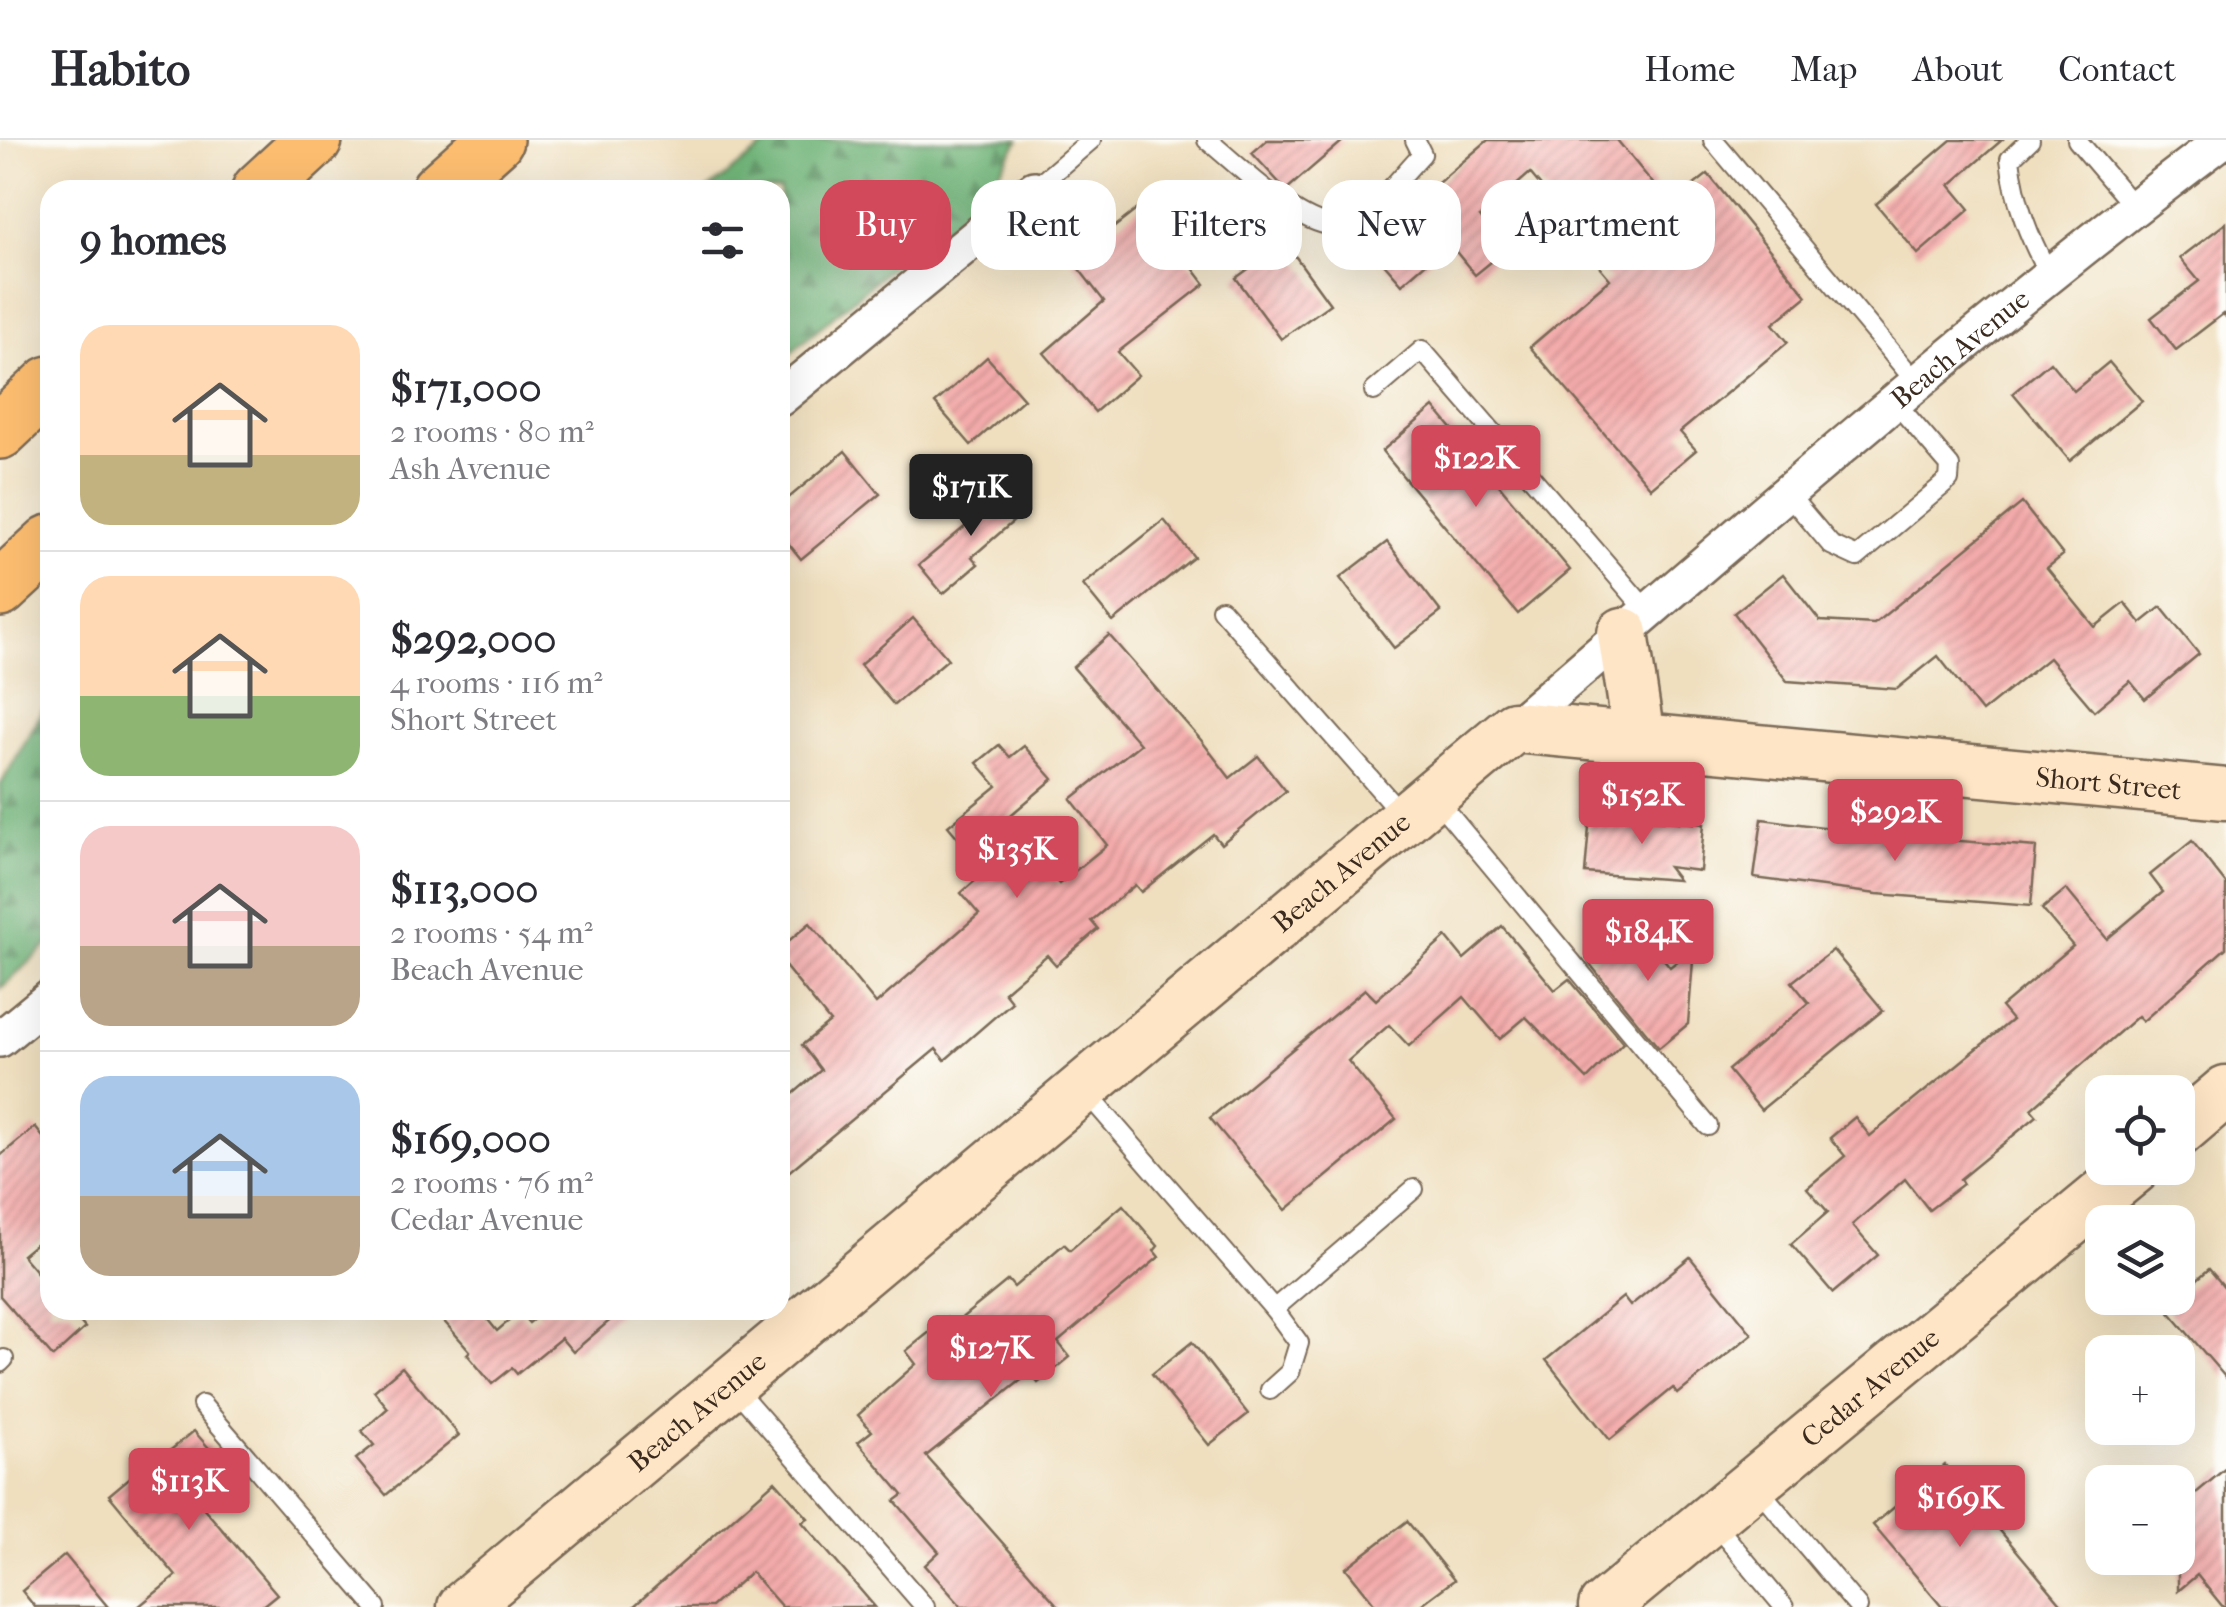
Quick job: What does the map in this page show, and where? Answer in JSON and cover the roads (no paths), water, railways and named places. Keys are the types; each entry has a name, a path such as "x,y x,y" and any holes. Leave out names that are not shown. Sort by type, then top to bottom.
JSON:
{"highway":[{"path":"271,180 314,140"},
{"path":"450,180 495,140"},
{"path":"0,430 40,393"},
{"path":"0,589 40,553"}],"street":[{"name":"Beach Avenue","path":"463,1607 1514,726 1906,392 2223,140"},
{"path":"790,390 971,241"},
{"path":"1635,622 1639,738"},
{"name":"Short Street","path":"1514,726 2226,794"},
{"path":"0,1039 40,1006"},
{"path":"2195,1118 2226,1092"},
{"name":"Cedar Avenue","path":"1604,1607 2114,1185"}],"lane":[{"path":"1044,180 1091,140"},
{"path":"1207,140 1267,191 1322,226 1346,225 1370,208 1422,154 1415,140"},
{"path":"1713,140 1906,392 1950,466 1949,480 1857,557 1832,545 1787,493"},
{"path":"2030,140 2010,159 2014,190 2029,237 2050,276"},
{"path":"2076,140 2134,207"},
{"path":"1374,390 1422,350 1635,622"},
{"path":"1220,610 1418,806 1708,1126"},
{"path":"1083,1088 1300,1343 1290,1372 1270,1390"},
{"path":"1274,1309 1414,1188"},
{"path":"730,1383 926,1607"},
{"path":"202,1405 376,1607"},
{"path":"1754,1482 1858,1607"},
{"path":"1710,1519 1784,1607"}]}
